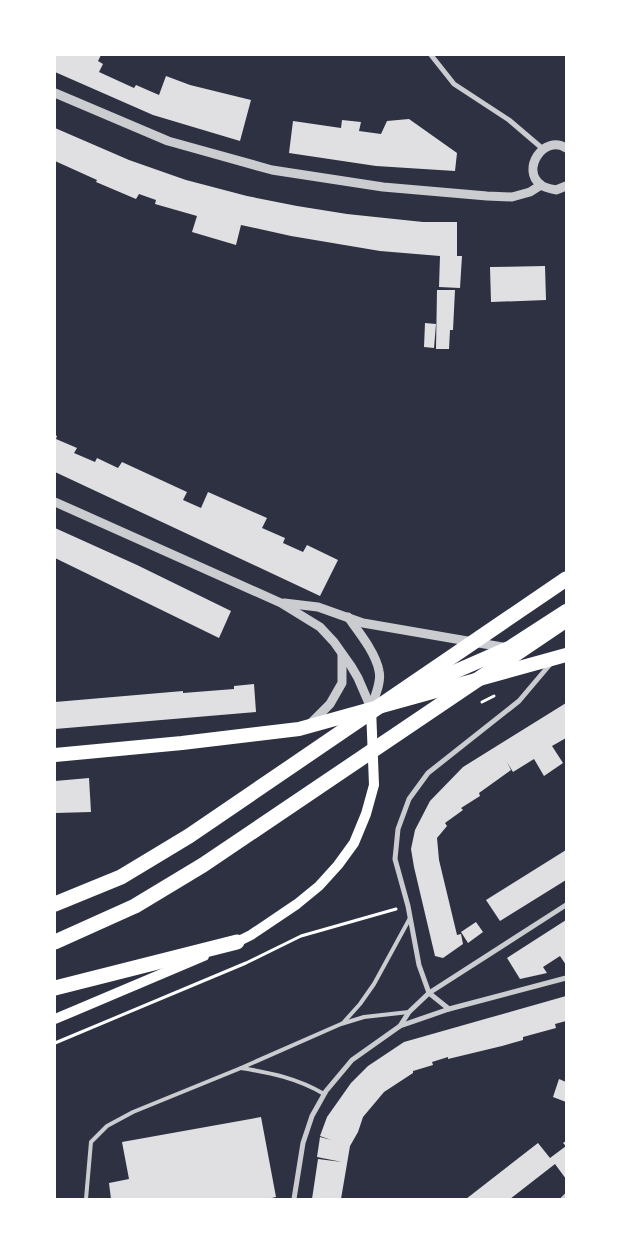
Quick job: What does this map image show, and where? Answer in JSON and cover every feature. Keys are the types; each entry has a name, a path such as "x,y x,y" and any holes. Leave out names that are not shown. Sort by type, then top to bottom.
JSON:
{"highway":[{"path":"55,904 121,877 189,836 566,579"},
{"path":"371,708 509,648 566,611"},
{"path":"55,942 135,906 203,865 566,620"},
{"path":"55,755 238,737 308,726 560,657"},
{"path":"55,988 237,942"}],"main road":[{"path":"55,1019 237,942 297,904 319,886 338,866 354,843 366,814 374,785 371,708"}],"street":[{"path":"431,55 454,84 509,120 543,148"},
{"path":"55,93 168,141 272,170 383,187 488,196 512,197 530,192 541,185"},
{"path":"566,148 562,145 552,145 543,148 534,159 533,173 541,185 556,190 566,186"},
{"path":"55,502 281,603 320,627 334,642 358,678 371,708"},
{"path":"281,603 318,607 363,623 396,630 509,648"},
{"path":"347,617 366,642 380,672 371,708"},
{"path":"308,726 330,704 342,683 342,655"},
{"path":"450,1009 429,993 419,965 408,906 395,859 398,829 409,799 428,773 519,701 560,657"},
{"path":"400,1026 409,1012 429,993 566,905"},
{"path":"294,1199 303,1143 312,1116 324,1094 352,1060 400,1026 450,1009 566,978"},
{"path":"563,1199 566,1196"}],"lane":[{"path":"341,1024 360,1004 374,984 410,917"},
{"path":"86,1199 91,1142 107,1126 159,1100 241,1068 341,1024 364,1017 409,1012"},
{"path":"241,1068 280,1076 306,1084 324,1094"}],"path":[{"path":"55,1043 246,963 301,936 408,906"}],"building":[{"path":"55,55 101,55 98,61 103,64 99,72 134,88 136,85 159,95 166,76 190,85 251,100 240,141 153,115 55,72"},
{"path":"409,119 457,153 455,171 376,166 289,153 293,121 341,128 342,120 361,122 359,131 381,134 387,121"},
{"path":"55,128 129,160 186,180 247,196 347,214 423,222 457,222 457,256 462,256 460,288 439,287 440,256 380,251 291,236 241,225 236,245 192,232 197,216 155,204 156,200 139,194 136,199 96,182 97,180 55,161"},
{"path":"545,266 546,300 491,302 490,267"},
{"path":"437,290 455,290 453,330 450,330 449,349 436,349"},
{"path":"425,323 436,324 434,348 424,347"},
{"path":"55,435 57,436 56,439 77,448 74,453 95,462 97,458 118,468 122,462 187,492 183,500 201,508 208,492 267,518 262,528 285,538 283,543 303,552 307,545 338,560 320,596 55,472"},
{"path":"55,528 137,565 231,611 219,638 55,558"},
{"path":"254,684 256,712 55,729 55,702 183,691 183,693 234,689 234,686"},
{"path":"566,703 566,738 552,746 563,763 544,776 534,759 513,772 507,762 511,770 479,793 480,796 461,808 463,810 445,823 447,826 437,838 439,860 457,935 461,934 463,944 443,958 435,956 411,849 415,830 430,801 463,767"},
{"path":"89,778 91,812 55,813 55,781"},
{"path":"566,850 566,880 500,921 486,900"},
{"path":"566,920 566,965 560,956 543,967 547,973 520,979 507,958"},
{"path":"476,922 483,932 468,943 461,932"},
{"path":"566,996 566,1021 555,1024 556,1028 523,1037 523,1040 502,1046 432,1062 433,1065 413,1071 413,1073 384,1092 363,1117 358,1132 350,1146 341,1199 312,1199 318,1159 342,1162 317,1157 320,1137 331,1140 320,1136 327,1117 351,1083 368,1066 404,1042"},
{"path":"559,1079 566,1082 566,1102 553,1097"},
{"path":"261,1117 276,1197 267,1199 111,1199 109,1183 129,1179 122,1142"},
{"path":"538,1143 550,1158 566,1146 566,1179 555,1164 510,1199 466,1199"}]}
